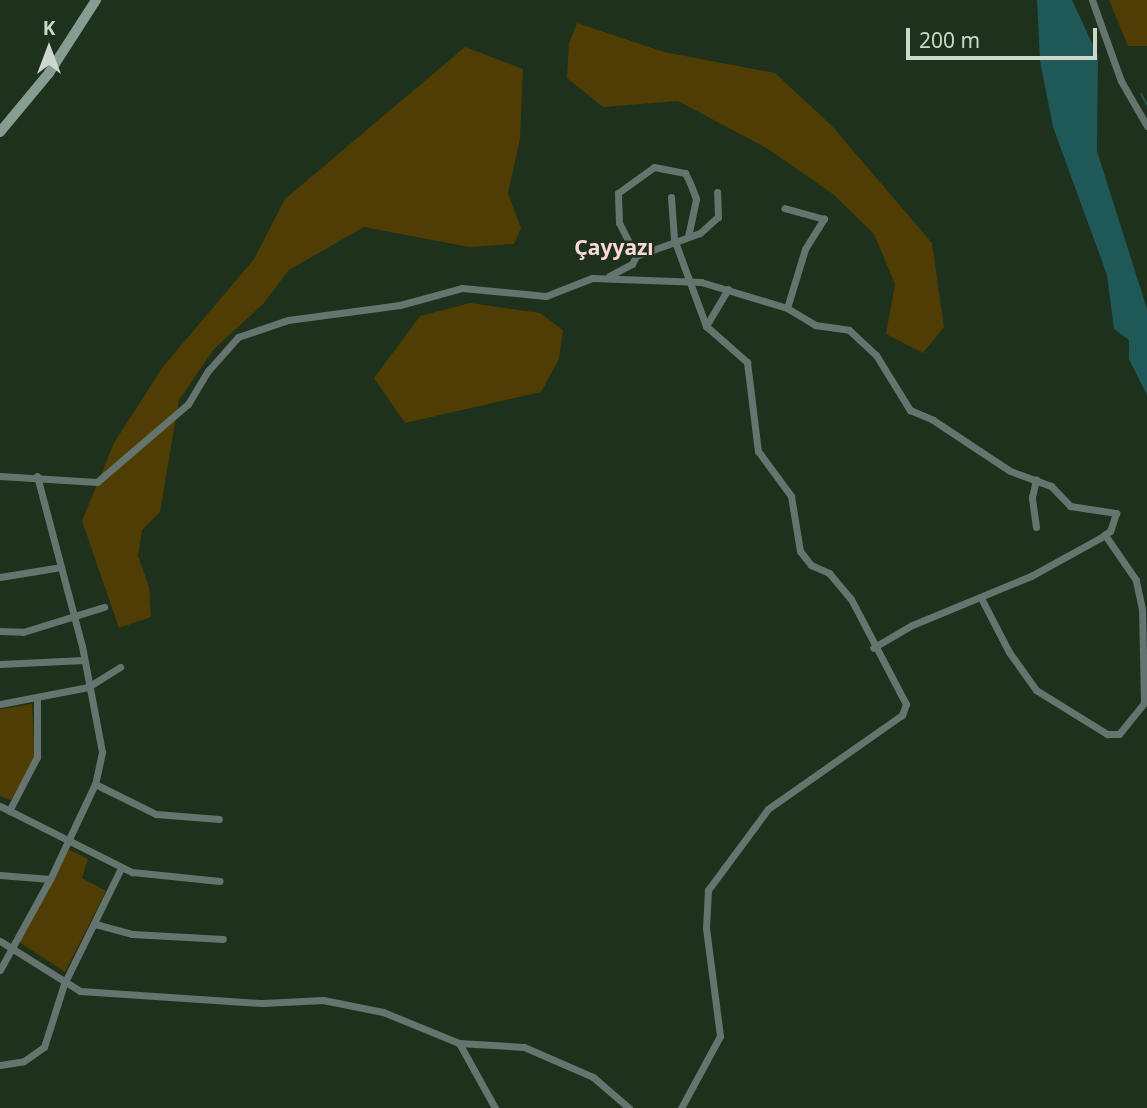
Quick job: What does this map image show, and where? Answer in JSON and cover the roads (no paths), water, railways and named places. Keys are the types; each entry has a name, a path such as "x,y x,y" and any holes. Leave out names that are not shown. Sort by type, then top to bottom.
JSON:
{"street":[{"path":"0,132 49,73 96,0"},
{"path":"1092,0 1121,82 1147,126"},
{"path":"636,256 619,223 618,193 653,167 685,173 691,183 696,200 688,236"},
{"path":"605,278 632,264 636,256 674,239 699,233 718,217 718,192"},
{"path":"671,197 674,239 687,282 706,326 747,362 758,451 791,496 800,551 811,565 829,573 851,599 873,648 906,704 902,715 768,809 708,890 708,954 720,1036 681,1108"},
{"path":"784,208 824,219 805,248 787,308"},
{"path":"0,477 37,476 80,484 97,482 113,472 188,404 208,371 238,337 261,327 368,307 400,306 462,288 546,296 592,278 605,278 687,282 728,289 787,308 815,325 849,330 876,355 910,410 933,420 1010,471 1051,486 1070,506 1116,513 1105,535 981,598 912,625 873,648"},
{"path":"706,326 728,289"},
{"path":"0,970 10,946 50,879 65,841 95,784 102,752 74,617 37,476"},
{"path":"1036,479 1032,497 1036,527"},
{"path":"981,598 1009,652 1036,690 1107,734 1119,734 1144,703 1142,609 1136,580 1105,535"},
{"path":"0,577 61,567"},
{"path":"0,631 23,632 104,607"},
{"path":"0,664 84,660"},
{"path":"0,704 37,699 88,687 120,667"},
{"path":"9,811 37,757 37,699"},
{"path":"95,784 156,814 219,819"},
{"path":"0,806 121,869 220,881"},
{"path":"0,1065 24,1061 44,1047 64,984 121,869"},
{"path":"0,875 50,879"},
{"path":"95,924 132,934 223,939"},
{"path":"0,941 64,984 121,996 263,1003 323,1000 383,1012 459,1044 524,1047 593,1077 629,1108"},
{"path":"459,1044 495,1108"}],"water":[{"path":"1037,0 1072,0 1098,56 1097,151 1147,309 1147,395 1129,359 1129,340 1114,329 1107,275 1053,127 1040,61"}],"waterway":[{"path":"1141,94 1147,105"}],"district":[{"name":"Çayyazı","path":"614,247"}]}
